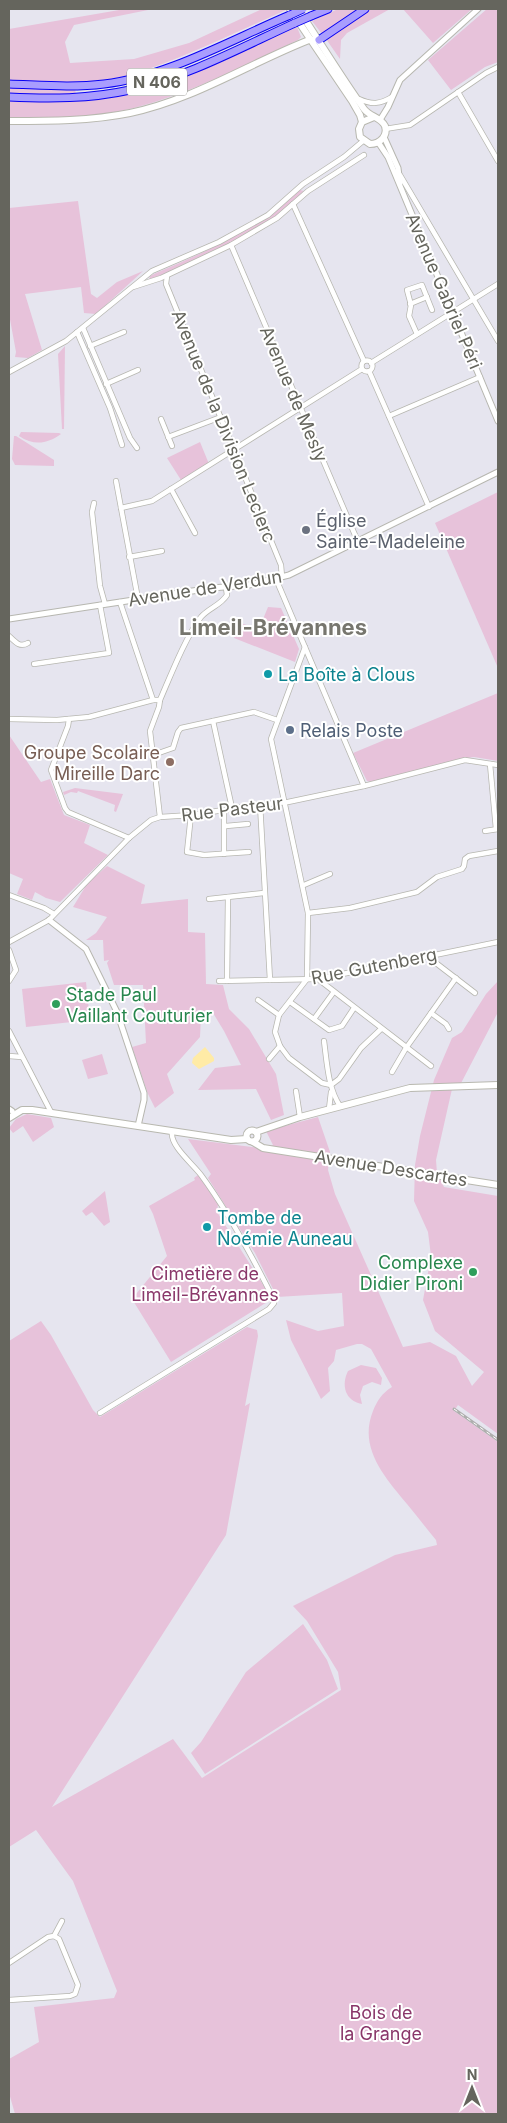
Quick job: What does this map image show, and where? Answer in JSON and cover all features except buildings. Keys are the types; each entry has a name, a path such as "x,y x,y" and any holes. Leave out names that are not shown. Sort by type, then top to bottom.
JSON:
{"highway":[{"name":"N 406","path":"9,84 78,86 126,80 156,72 185,61 290,12 303,9"},
{"name":"N 406","path":"9,96 72,98 130,90 190,70 328,9"},
{"path":"319,40 365,9"}],"main road":[{"path":"290,12 360,115 362,122 359,133 363,141 370,144 378,142 384,137 380,122 364,110 359,99 298,9"},
{"path":"9,121 64,121 131,113 193,92 309,40 319,40"},
{"path":"362,122 380,122"},
{"path":"253,1138 300,1117 410,1088 498,1085"},
{"name":"Avenue Descartes","path":"11,1113 27,1110 42,1111 232,1140 253,1138 263,1148 498,1185"}],"street":[{"path":"478,9 407,72 397,84 380,122 397,127 410,125 486,73 498,67"},
{"path":"458,92 498,161"},
{"path":"359,99 375,104 384,102 392,97"},
{"name":"Avenue Gabriel Péri","path":"384,137 399,174 401,189"},
{"path":"9,372 56,347 83,328 152,271 219,242 268,215 303,184 344,157 363,141"},
{"name":"Avenue Gabriel Péri","path":"378,142 388,157 498,421"},
{"path":"492,151 498,148"},
{"path":"130,288 167,276 231,246 278,218 308,192 364,155"},
{"path":"399,174 498,341"},
{"path":"293,204 364,361 362,369"},
{"name":"Avenue de Mesly","path":"231,246 358,542"},
{"name":"Avenue de la Division Leclerc","path":"167,276 166,284 281,564 279,578 305,647 364,786"},
{"path":"417,334 409,316 410,304 407,290 419,284 422,285 432,310"},
{"path":"364,361 371,363 498,284"},
{"path":"410,304 427,297"},
{"path":"83,328 130,438 137,448"},
{"path":"77,332 110,408 122,445"},
{"path":"90,346 124,332"},
{"path":"369,371 372,368 371,363"},
{"path":"121,508 152,501 362,369 369,371"},
{"path":"106,384 138,370"},
{"path":"369,371 429,507"},
{"path":"389,416 480,377"},
{"path":"168,437 221,416"},
{"path":"161,419 172,446"},
{"name":"Avenue de Verdun","path":"9,619 138,599 226,588 279,578 358,542 498,472"},
{"path":"116,481 138,599"},
{"path":"171,489 195,533"},
{"path":"34,664 109,653 92,512 94,503"},
{"path":"129,557 162,551"},
{"path":"160,817 150,731 160,707 160,700 196,625 208,610 224,601 227,595 226,588"},
{"path":"120,602 153,700"},
{"path":"9,636 19,645 24,646 28,643"},
{"path":"305,647 272,734 271,746 304,885 308,914 307,979 279,1015 275,1029 280,1046 289,1058 322,1083 331,1086"},
{"path":"9,719 89,717 153,700 160,700"},
{"path":"153,755 173,748 181,728 254,712 277,720"},
{"path":"68,719 68,726 51,770 66,810 127,835 129,838"},
{"path":"213,721 232,808"},
{"name":"Rue Pasteur","path":"9,942 49,920 145,823 160,817 191,815 283,802 364,786 465,760 498,765"},
{"path":"485,831 497,829 490,764"},
{"path":"260,804 270,980"},
{"path":"224,810 226,826 224,854"},
{"path":"191,815 187,852 204,855 249,852"},
{"path":"226,826 248,824"},
{"path":"308,914 350,908 417,892 437,877 462,868 465,858 498,851"},
{"path":"304,885 330,874"},
{"path":"209,900 264,893"},
{"path":"9,895 54,914"},
{"path":"227,981 228,897"},
{"path":"49,920 86,949 117,1012 144,1093 138,1126"},
{"name":"Rue Gutenberg","path":"219,981 318,979 498,942"},
{"path":"9,950 16,970 9,981"},
{"path":"430,956 432,960 475,993"},
{"path":"392,1072 406,1048 456,978"},
{"path":"318,979 333,993 431,1066"},
{"path":"314,1019 333,993"},
{"path":"258,1000 279,1015"},
{"path":"290,1002 324,1028 333,1030 342,1026 354,1008"},
{"path":"431,1013 446,1024 449,1029"},
{"path":"329,1109 331,1086 339,1079 361,1048 381,1029"},
{"path":"9,1031 51,1112"},
{"path":"324,1042 331,1086 334,1098 340,1106"},
{"path":"269,1059 280,1046"},
{"path":"9,1056 22,1057"},
{"path":"296,1091 300,1117"},
{"path":"100,1413 269,1309 274,1303 253,1257 203,1178 188,1162 173,1140 172,1132"},
{"path":"54,1936 62,1921"},
{"path":"9,1963 48,1937 54,1936 59,1939 78,1984 75,1994 70,1996 9,2000"}],"green space":[{"path":"125,9 153,9 74,25 65,42 70,63 134,59 189,43 262,9 286,10 213,43 145,70 110,79 74,82 77,101 106,99 162,85 190,75 297,27 301,37 251,63 204,84 131,109 81,117 9,117 9,29"},
{"path":"338,9 362,9 322,34 312,21"},
{"path":"371,9 390,9 347,33 341,40 340,59 326,39"},
{"path":"403,9 472,9 433,43"},
{"path":"487,9 498,9 498,62 485,67 451,90 428,60"},
{"path":"300,190 304,191 276,217 263,226 196,261 149,280 150,276 240,233 275,211"},
{"path":"78,201 91,294 97,298 117,282 143,271 96,314 84,313 81,287 25,294 42,350 28,358 15,357 16,352 9,314 9,208"},
{"path":"65,346 64,429 62,429 58,354"},
{"path":"21,432 61,434 46,442 35,442 19,436"},
{"path":"14,436 54,460 54,466 15,465 12,459"},
{"path":"200,442 209,464 181,480 167,458"},
{"path":"498,492 498,668 435,523"},
{"path":"268,607 281,608 299,649 295,662 234,638 240,623 257,628 261,624"},
{"path":"498,693 498,761 474,757 467,758 371,782 367,781 353,753"},
{"path":"9,735 41,782 50,779 64,815 90,825 84,843 108,855 60,902 35,892 32,900 17,894 23,879 9,873"},
{"path":"75,788 123,794 116,812 114,811 115,805 78,791 77,793 71,792 64,795 63,792"},
{"path":"107,866 145,885 141,904 188,899 188,932 205,933 206,984 223,985 229,1009 249,1029 276,1074 284,1115 271,1120 256,1089 198,1090 215,1068 241,1065 213,1013 201,1017 200,1037 167,1074 174,1093 155,1108 148,1094 132,1047 146,1043 143,985 114,985 107,963 109,960 104,961 103,940 86,940 96,933 107,917 73,907 87,884"},
{"name":"Bois de la Grange","path":"498,981 498,1012 458,1089 452,1089 436,1160 437,1173 444,1187 498,1196 498,1434 458,1405 454,1411 498,1442 498,2114 15,2114 9,2093 9,2059 39,2042 34,2007 114,1998 117,1991 73,1881 36,1830 9,1847 9,1341 41,1321 51,1335 93,1410 100,1417 247,1327 257,1330 258,1336 245,1406 250,1403 226,1535 52,1807 173,1739 202,1778 341,1690 338,1672 307,1621 293,1606 395,1555 437,1545 436,1540 390,1483 371,1450 369,1425 373,1411 380,1398 392,1387 371,1349 362,1344 357,1344 336,1350 334,1361 328,1368 330,1391 321,1399 291,1340 286,1320 318,1331 344,1326 342,1293 277,1297 255,1253 208,1178 211,1174 188,1139 260,1148 273,1145 266,1131 318,1117 330,1152 328,1170 335,1194 403,1347 430,1342 456,1356 472,1386 484,1372 435,1331 423,1300 431,1256 428,1232 414,1201 415,1165 434,1080 452,1038 462,1032 486,994"},
{"name":"Stade Paul Vaillant Couturier","path":"86,982 90,1020 26,1027 22,989"},
{"path":"102,1054 108,1074 88,1079 82,1060"},
{"path":"27,1114 51,1118 54,1127 33,1142 23,1126 13,1133 9,1128 16,1119"},
{"name":"Cimetière de Limeil-Brévannes","path":"198,1175 218,1204 217,1212 272,1299 171,1362 132,1299 167,1256 149,1206 195,1180 194,1178"},
{"path":"105,1191 110,1222 104,1226 92,1212 86,1216 82,1211"},
{"path":"361,1365 376,1368 382,1378 381,1385 372,1382 363,1386 360,1395 362,1404 348,1396 345,1387 348,1371"},
{"path":"303,1624 327,1660 338,1689 205,1774 191,1753 201,1742 246,1672"}],"shaded area":[{"path":"205,1047 214,1058 214,1061 199,1069 192,1063 193,1058"}],"railway":[{"path":"454,1409 498,1440"}],"place":[{"name":"Église Sainte-Madeleine","path":"306,530"},
{"name":"La Boîte à Clous","path":"268,674"},
{"name":"Relais Poste","path":"290,730"},
{"name":"Groupe Scolaire Mireille Darc","path":"170,762"},
{"name":"Stade Paul Vaillant Couturier","path":"56,1004"},
{"name":"Tombe de Noémie Auneau","path":"207,1227"},
{"name":"Complexe Didier Pironi","path":"473,1272"}],"district":[{"name":"Limeil-Brévannes","path":"273,627"}]}
